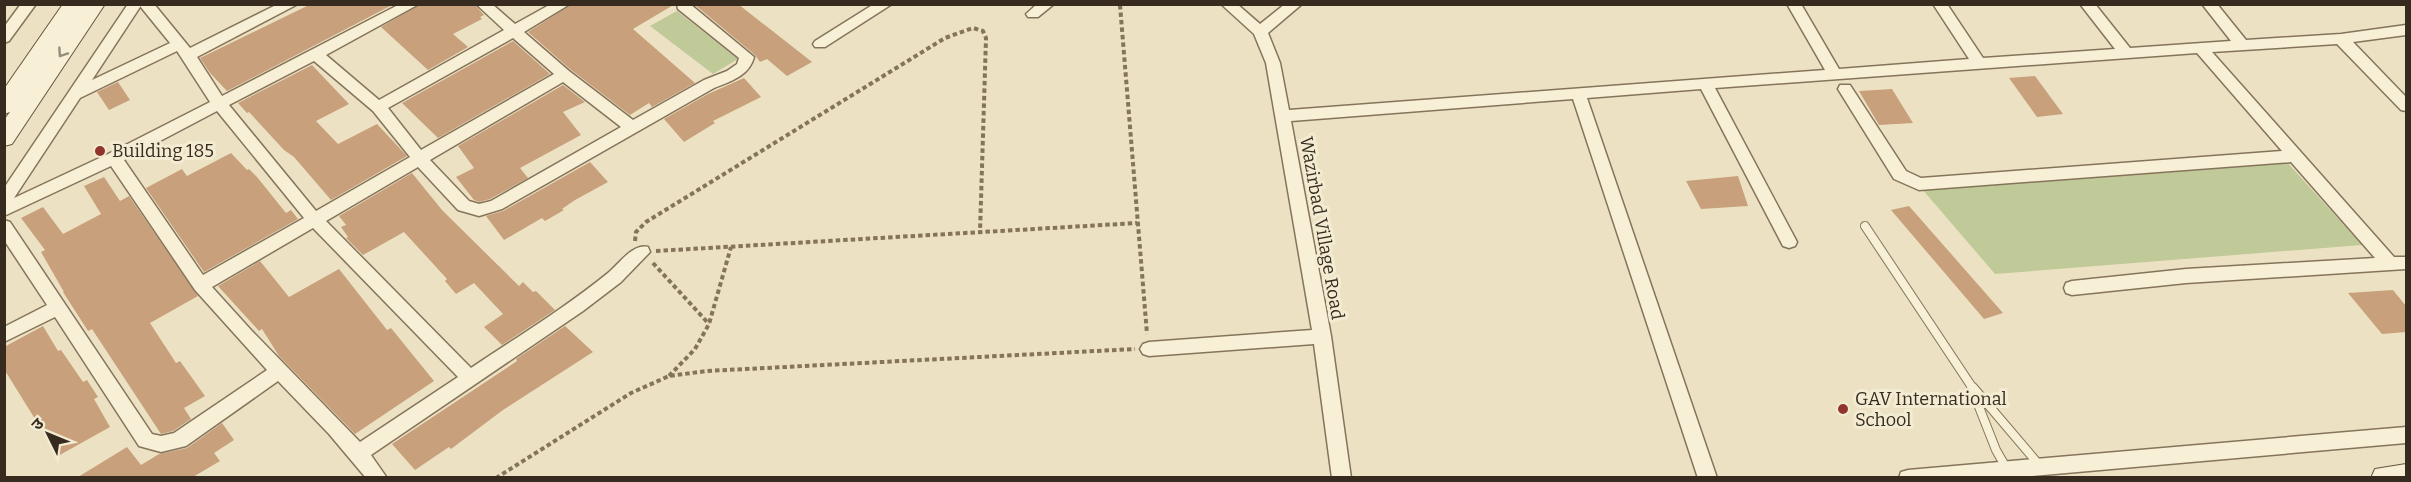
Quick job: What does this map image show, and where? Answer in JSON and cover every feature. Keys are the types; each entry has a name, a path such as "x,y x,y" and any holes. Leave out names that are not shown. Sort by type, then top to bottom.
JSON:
{"main road":[{"path":"4,106 74,4"},
{"path":"4,138 95,4"},
{"path":"2385,477 2406,476"}],"street":[{"path":"4,38 9,26 29,4"},
{"path":"4,201 135,4"},
{"path":"146,4 183,50 219,104 314,219 468,377"},
{"path":"75,94 291,4"},
{"path":"4,210 114,158 412,4"},
{"path":"483,4 564,75 632,128"},
{"path":"378,107 563,4"},
{"path":"820,44 885,4"},
{"path":"1033,14 1047,4"},
{"path":"1228,4 1260,32 1295,4"},
{"path":"1794,4 1835,74"},
{"path":"1940,4 1979,63"},
{"path":"2087,4 2126,53"},
{"path":"2209,4 2242,45"},
{"path":"316,54 378,107 418,158 464,206 479,210 496,205 741,69 747,57 683,6"},
{"path":"1282,116 2199,47 2341,39 2406,30"},
{"name":"Wazirbad Village Road","path":"1260,32 1274,63 1322,336 1342,477"},
{"path":"2341,39 2406,106"},
{"path":"2199,47 2295,156 2398,264"},
{"path":"201,285 564,75"},
{"path":"1705,83 1789,242"},
{"path":"1845,89 1900,175 1919,184 2295,156"},
{"path":"1578,93 1708,477"},
{"path":"114,158 201,285 279,371 359,453 378,477"},
{"path":"4,226 146,440 161,444 178,440 279,371"},
{"path":"359,453 468,377 577,306 615,277 642,252"},
{"path":"2072,288 2186,276 2398,264"},
{"path":"4,335 59,307"},
{"path":"1149,349 1322,336"},
{"path":"1908,477 2009,474 2041,467 2406,435"}],"lane":[{"path":"1835,74 1845,89"},
{"path":"1865,226 1970,384 2041,467"},
{"path":"1970,384 1995,450 2009,474"}],"path":[{"path":"496,477 631,393 669,376 706,371 1149,349 1120,6"},
{"path":"709,324 642,252 635,243 636,232 646,222 945,38 973,28 983,31 986,38 980,232"},
{"path":"642,252 1137,223"},
{"path":"669,376 695,349 709,324 731,247"}],"green space":[{"path":"677,11 738,59 713,74 650,26"},
{"path":"2286,161 2362,245 1995,274 1922,189"}],"building":[{"path":"311,4 394,4 227,91 200,58"},
{"path":"421,4 474,4 484,15 480,17 482,19 453,34 468,47 428,70 381,27"},
{"path":"572,4 675,4 633,29 695,83 652,107 649,103 630,115 570,69 528,32"},
{"path":"694,4 738,4 812,62 787,76 767,59 760,62 755,55"},
{"path":"513,41 550,74 438,138 402,103"},
{"path":"312,65 349,104 316,121 338,144 377,124 407,156 331,200 294,157 284,150 238,103"},
{"path":"2035,76 2063,114 2037,117 2009,78"},
{"path":"744,78 761,97 713,121 715,123 684,142 664,119 708,94"},
{"path":"118,82 130,100 109,110 97,92"},
{"path":"563,85 585,102 563,112 581,135 520,168 528,178 490,199 479,202 474,200 456,177 474,168 458,146"},
{"path":"1892,89 1913,123 1879,125 1859,91"},
{"path":"231,153 257,177 286,213 291,210 298,219 204,272 146,188 182,169 187,176"},
{"path":"590,162 608,182 575,200 562,209 564,210 545,221 542,218 504,240 486,216 503,211"},
{"path":"412,173 442,210 519,286 523,282 555,310 502,345 484,327 503,314 474,283 456,294 445,281 447,279 404,232 363,255 346,238 348,237 341,227 346,225 339,216"},
{"path":"1738,176 1748,206 1701,209 1686,181"},
{"path":"104,177 120,201 129,196 198,296 150,323 176,363 180,361 205,396 184,408 191,419 173,431 161,434 92,329 88,331 41,252 45,250 21,218 43,207 63,234 101,214 84,186"},
{"path":"1909,206 2003,313 1984,319 1891,210"},
{"path":"260,261 289,297 339,269 387,330 391,328 434,381 355,434 279,356 262,329 259,331 218,286"},
{"path":"2393,290 2406,306 2406,332 2382,334 2348,293"},
{"path":"43,326 58,351 61,350 83,382 87,380 98,397 94,399 110,427 58,456 4,369 4,347"},
{"path":"565,326 593,352 503,410 451,449 449,447 415,470 392,444 517,361 516,359"},
{"path":"222,423 234,440 214,453 220,461 193,477 78,477 127,447 141,465 159,454 187,448"}],"place":[{"name":"Building 185","path":"100,151"},
{"name":"GAV International School","path":"1843,409"}]}
